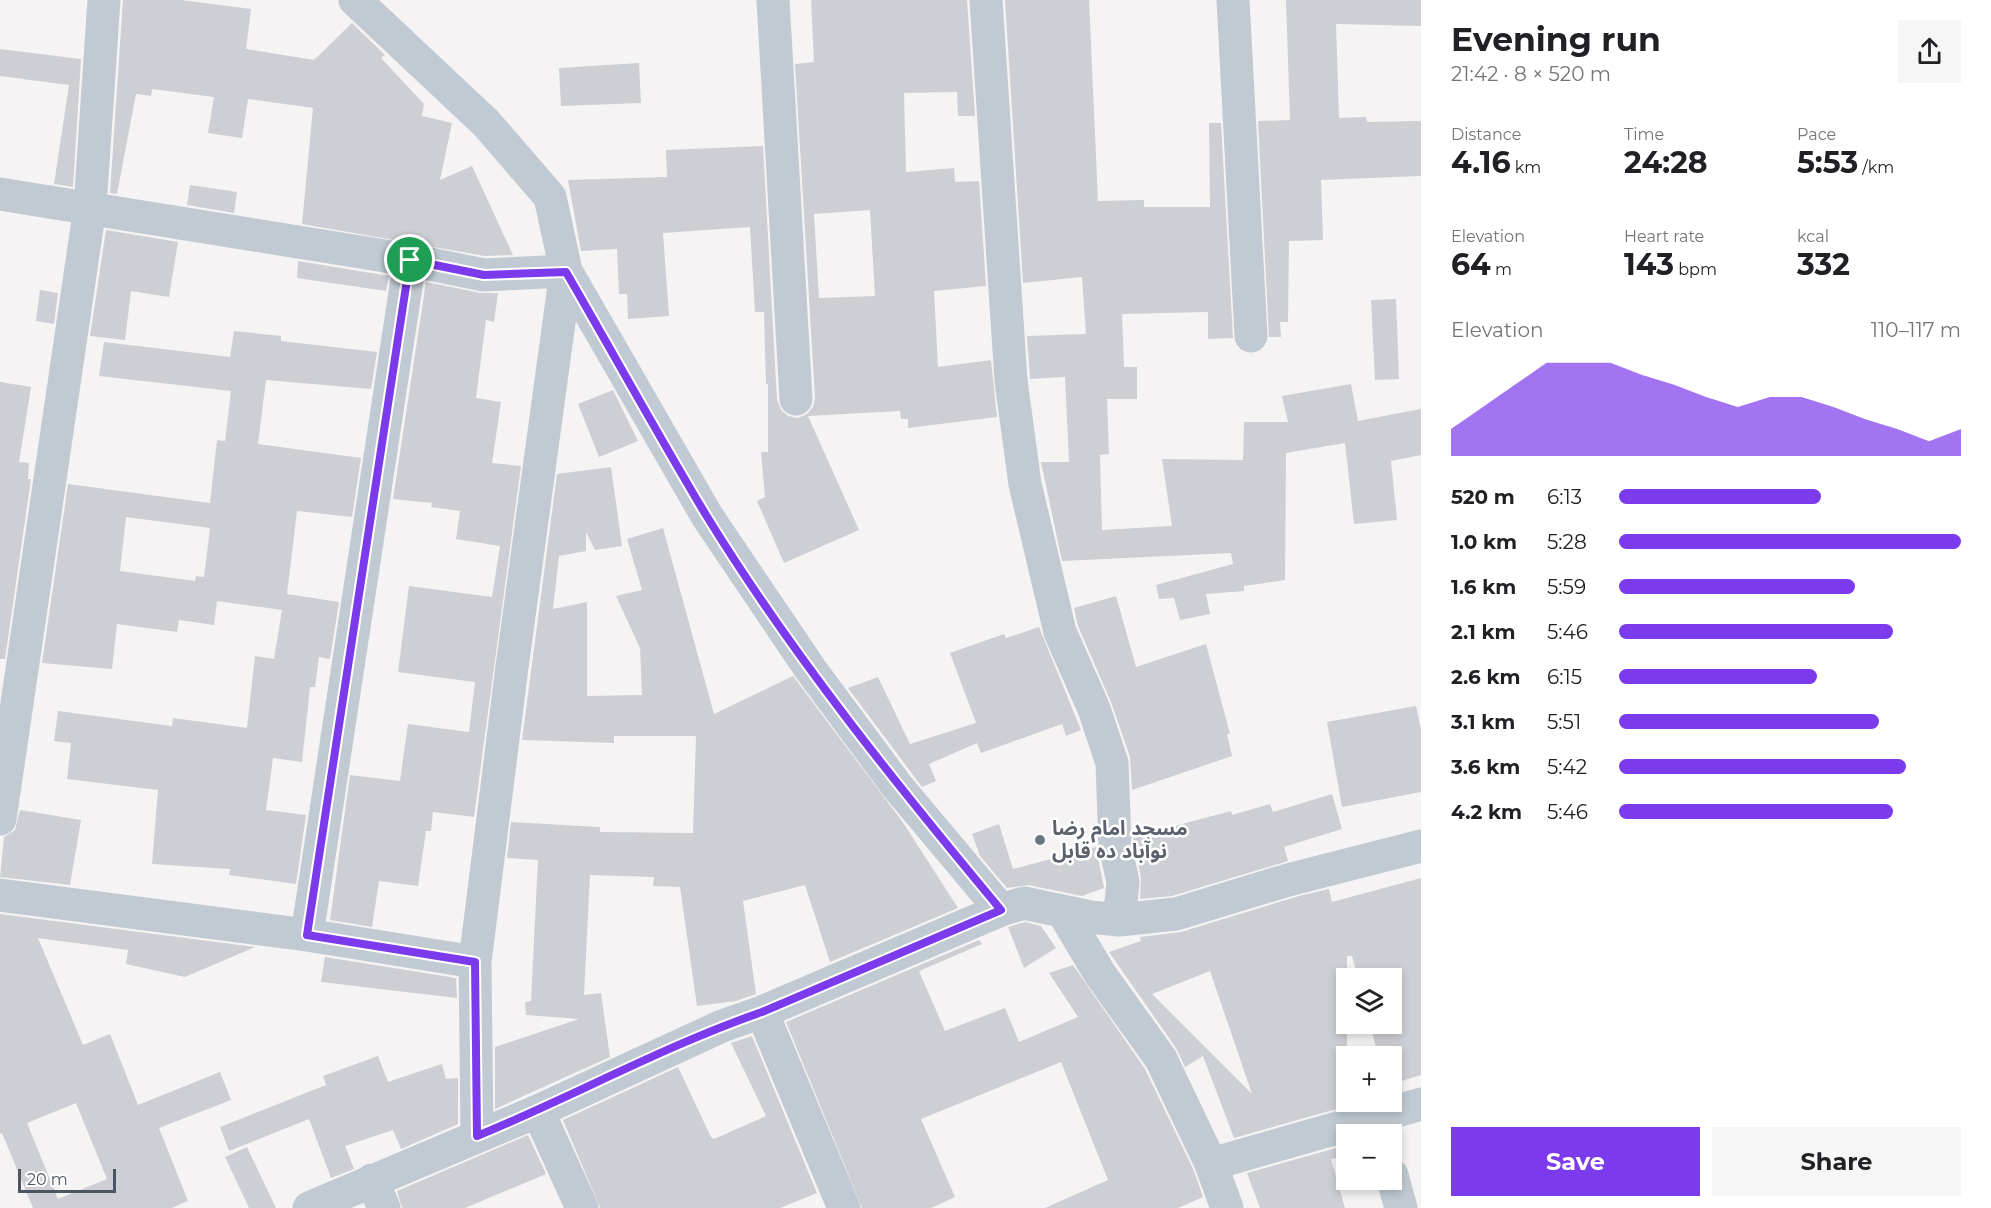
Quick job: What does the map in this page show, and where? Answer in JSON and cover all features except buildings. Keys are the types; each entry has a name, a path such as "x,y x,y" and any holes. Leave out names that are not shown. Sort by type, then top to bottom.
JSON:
{"street":[{"path":"0,819 90,207 104,0"},
{"path":"355,0 486,123 550,197 566,272 707,516 811,670 897,786 1001,910"},
{"path":"772,0 796,399"},
{"path":"986,0 1011,381 1025,484 1060,632 1094,709 1112,763 1116,845 1123,882 1119,920"},
{"path":"1233,0 1251,336"},
{"path":"0,194 410,260 484,275 566,272"},
{"path":"307,935 410,260"},
{"path":"477,1136 475,962 512,667 566,272"},
{"path":"309,1208 378,1194 477,1136 538,1111 722,1026 762,1012 1001,910 1024,903 1063,912 1119,920 1176,914 1288,880 1421,846"},
{"path":"0,895 307,935 475,962"},
{"path":"1063,912 1100,974 1161,1059 1211,1164 1227,1208"},
{"path":"762,1012 844,1208"},
{"path":"1380,1124 1421,1104"},
{"path":"538,1111 582,1208"},
{"path":"1211,1164 1336,1135"},
{"path":"1396,1190 1401,1208"}],"place":[{"name":"مسجد امام رضا نوآباد ده قابل","path":"1040,840"}],"route":[{"path":"410,260 484,275 566,272 707,516 811,670 897,786 1001,910 762,1012 722,1026 538,1111 477,1136 475,962 307,935 410,260"}]}
